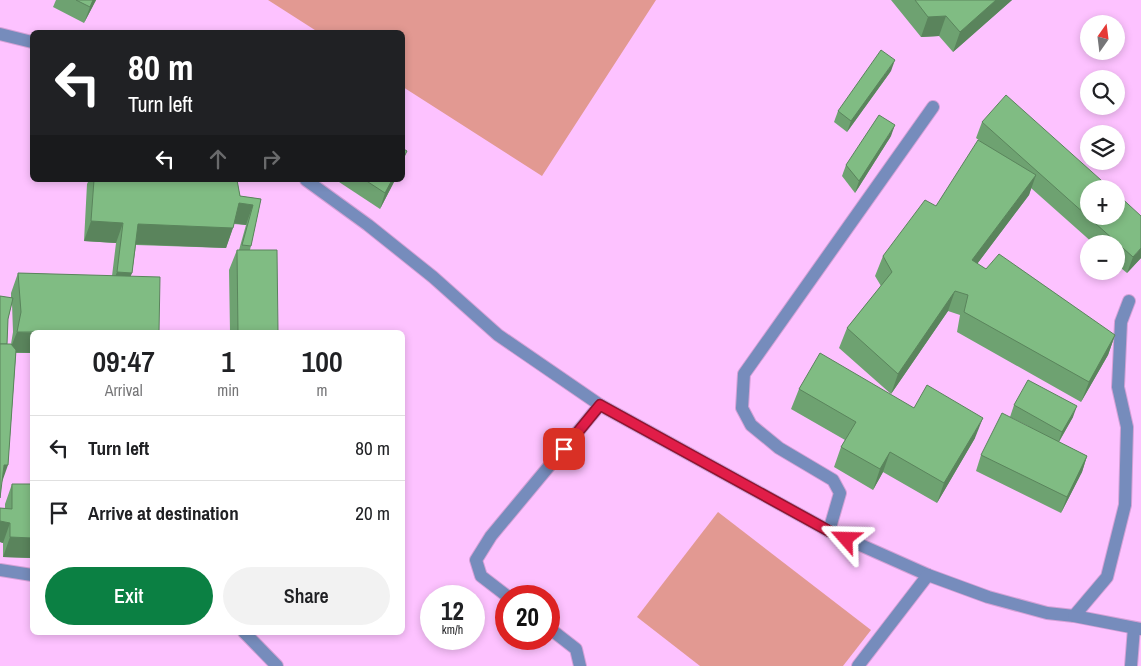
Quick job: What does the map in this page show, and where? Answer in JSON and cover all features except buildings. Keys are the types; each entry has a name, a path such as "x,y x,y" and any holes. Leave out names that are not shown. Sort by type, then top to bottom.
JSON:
{"lane":[{"path":"0,34 30,42"},
{"path":"829,531 840,493 833,480 779,448 751,425 742,408 744,374 934,107"},
{"path":"309,182 368,225 433,277 498,336 600,405 829,531 928,575 988,597 1047,613 1138,628 1131,666"},
{"path":"1074,616 1107,577 1124,505 1127,427 1118,387 1121,322 1129,301"},
{"path":"495,586 481,576 476,560 491,536 600,405"},
{"path":"0,570 30,575"},
{"path":"858,666 928,575"},
{"path":"247,635 277,666"},
{"path":"560,637 576,649 580,666"}],"shaded area":[{"path":"268,0 656,0 542,176 405,88 405,30 315,30"},
{"path":"718,512 871,630 843,666 700,666 637,617"}],"route":[{"path":"564,449 600,405 846,539"}]}
